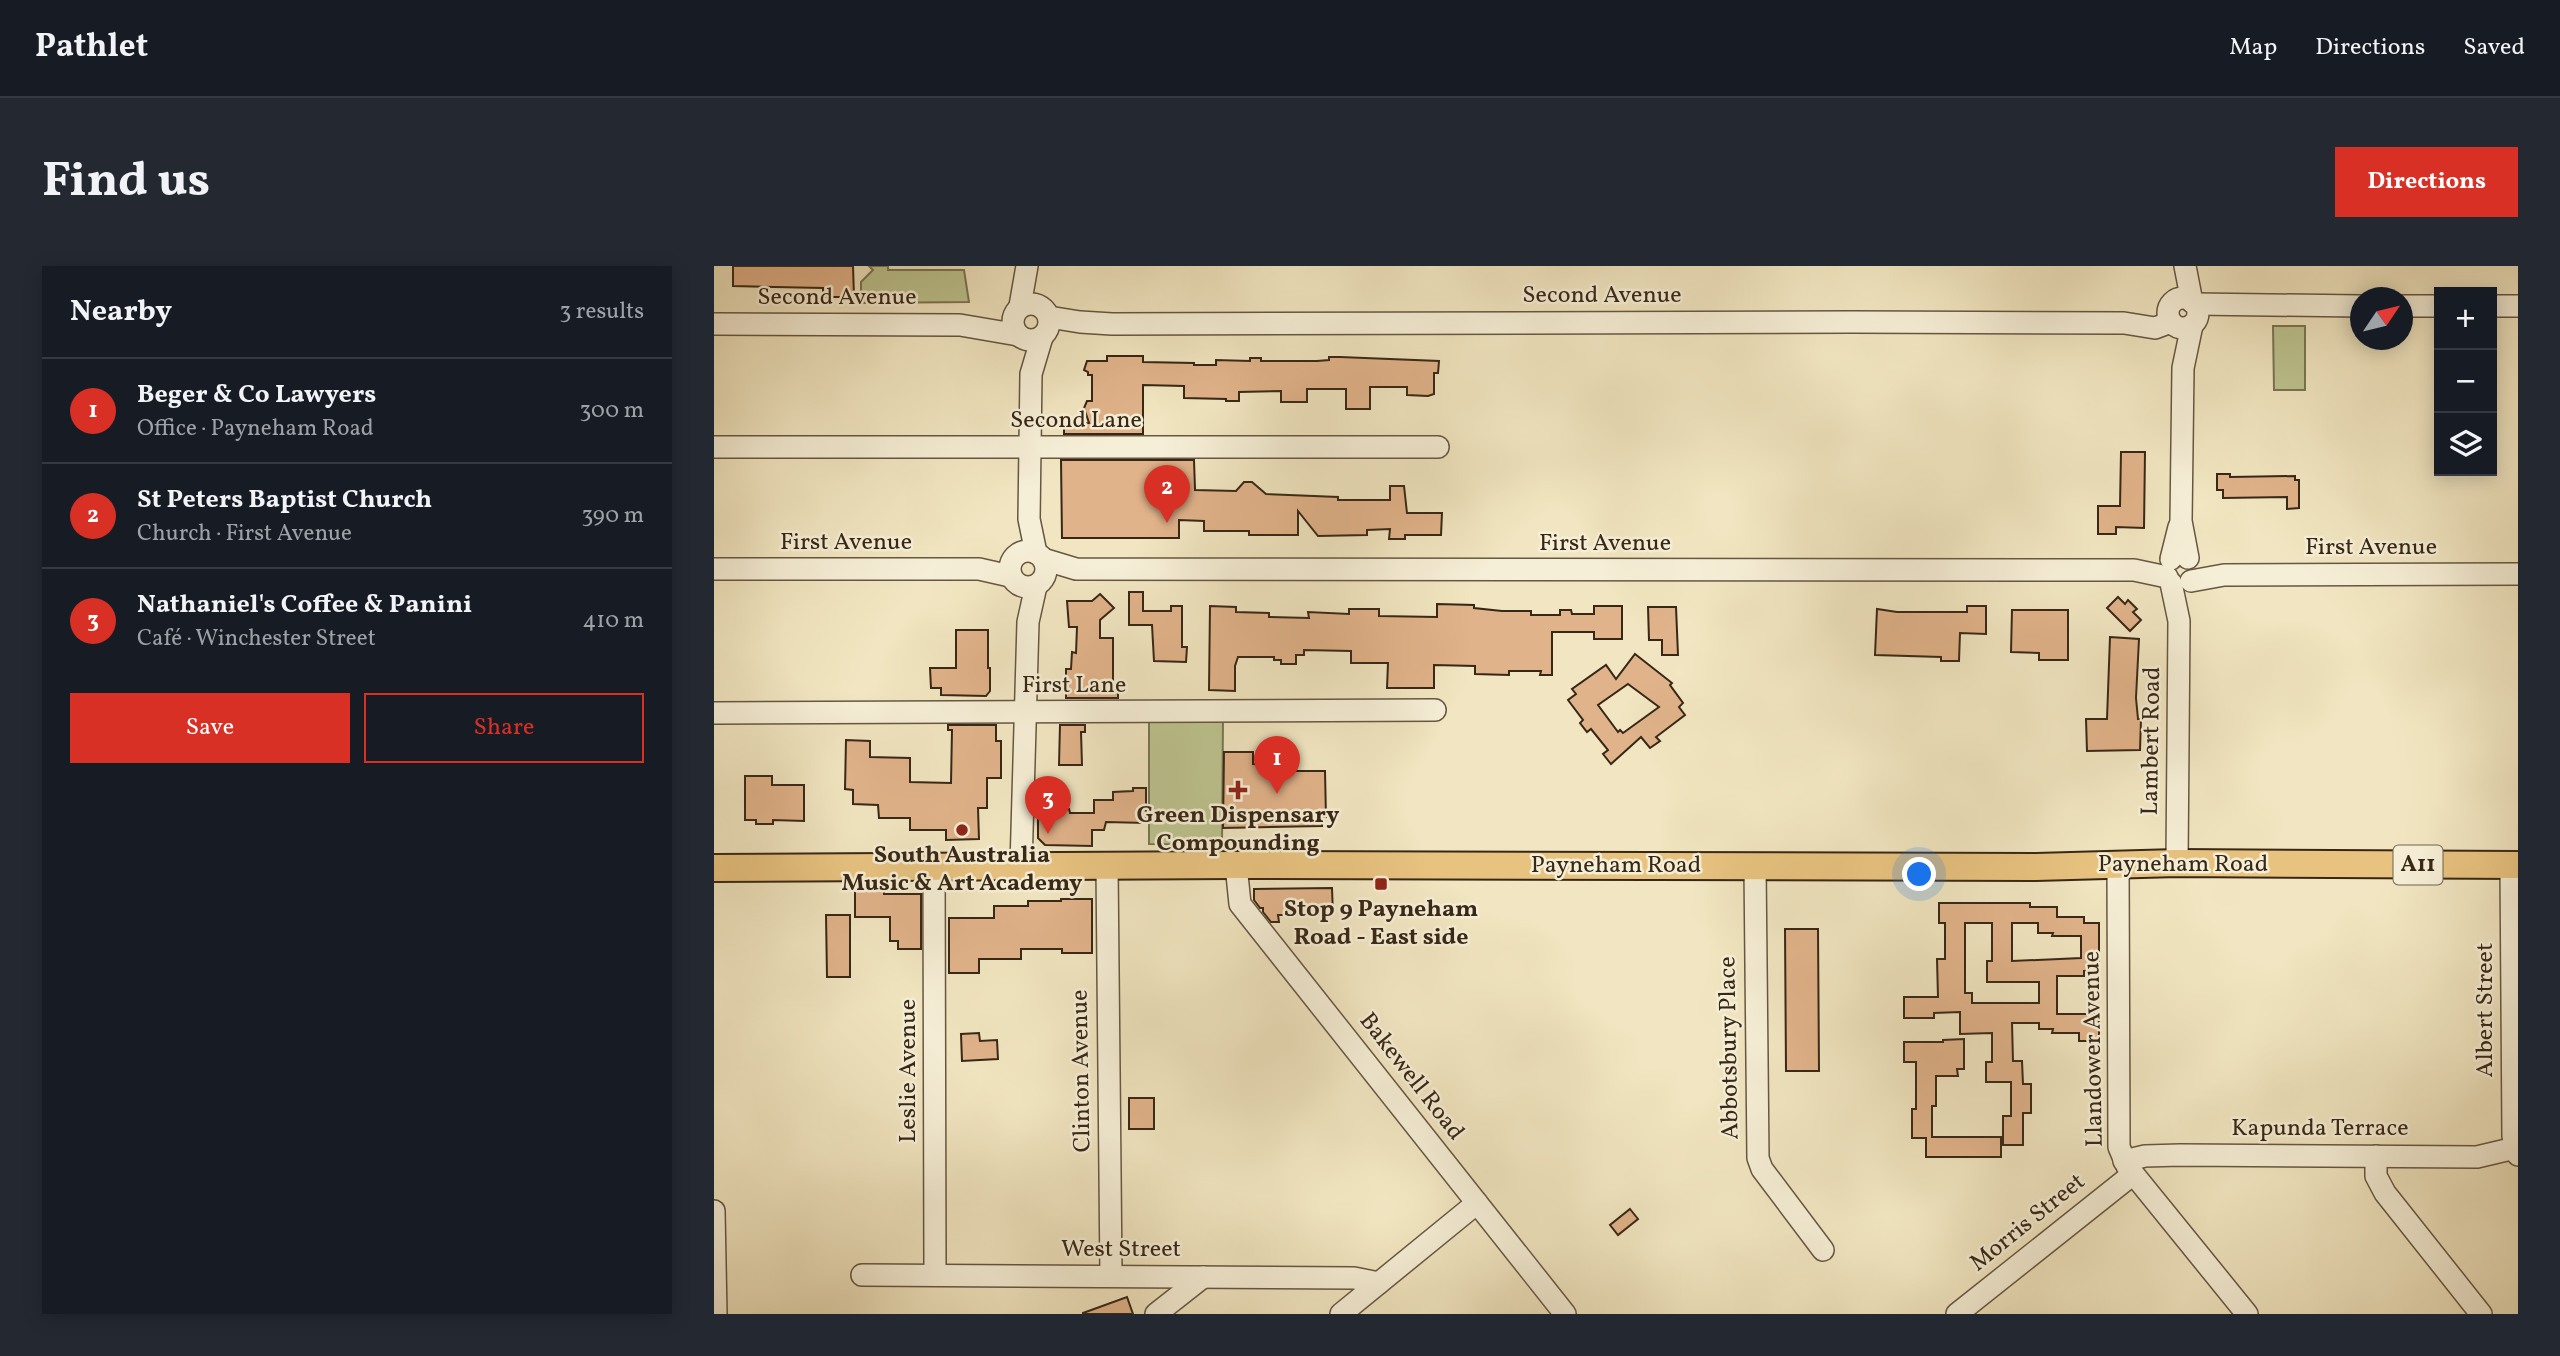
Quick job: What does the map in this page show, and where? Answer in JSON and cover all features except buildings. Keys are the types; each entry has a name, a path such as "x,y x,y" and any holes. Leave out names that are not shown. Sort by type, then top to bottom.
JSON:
{"main road":[{"name":"Payneham Road","path":"714,867 2036,867 2177,863 2515,865"}],"street":[{"path":"1027,266 1036,317"},
{"path":"1021,866 1031,374 1036,317 1033,266"},
{"name":"Lambert Road","path":"2177,863 2184,266"},
{"name":"Second Avenue","path":"714,324 960,325 1036,317 1080,323 2124,323 2231,306 2350,306"},
{"path":"2413,306 2434,306"},
{"path":"2497,306 2518,306"},
{"path":"1031,374 1012,321 1036,317"},
{"name":"Second Avenue","path":"960,325 1019,335 1028,340 1036,317"},
{"name":"Second Lane","path":"714,447 1438,447"},
{"name":"First Avenue","path":"714,569 2134,570 2224,575 2518,574"},
{"name":"First Lane","path":"714,713 1435,710"},
{"name":"Llandower Avenue","path":"2118,864 2119,1147 2129,1168 2247,1314"},
{"name":"Bakewell Road","path":"1236,865 1240,904 1565,1314"},
{"name":"Albert Street","path":"2515,865 2516,1151"},
{"name":"Leslie Avenue","path":"934,866 935,1275"},
{"name":"Clinton Avenue","path":"1107,866 1111,1276"},
{"name":"Abbotsbury Place","path":"1755,866 1758,1158 1762,1169 1823,1250"},
{"name":"Kapunda Terrace","path":"2129,1168 2145,1156 2477,1157 2516,1151"},
{"path":"2376,1156 2376,1176 2385,1193 2481,1314"},
{"name":"Morris Street","path":"1957,1314 2129,1168"},
{"path":"1341,1314 1477,1203"},
{"path":"714,1211 716,1314"},
{"name":"West Street","path":"862,1275 1354,1278 1380,1283"},
{"path":"1156,1314 1203,1276"}],"green space":[{"path":"869,266 888,266 888,270 964,270 969,302 861,303 861,282 873,270"},
{"path":"2273,326 2305,326 2305,390 2274,390"},
{"path":"1149,717 1223,717 1222,845 1149,844"}],"place":[{"name":"St Peters Baptist Church","path":"1167,523"},
{"name":"Green Dispensary Compounding","path":"1238,790"},
{"name":"Beger & Co Lawyers","path":"1277,794"},
{"name":"South Australia Music & Art Academy","path":"962,830"},
{"name":"Nathaniel's Coffee & Panini","path":"1048,834"},
{"name":"Stop 9 Payneham Road - East side","path":"1381,884"}]}
